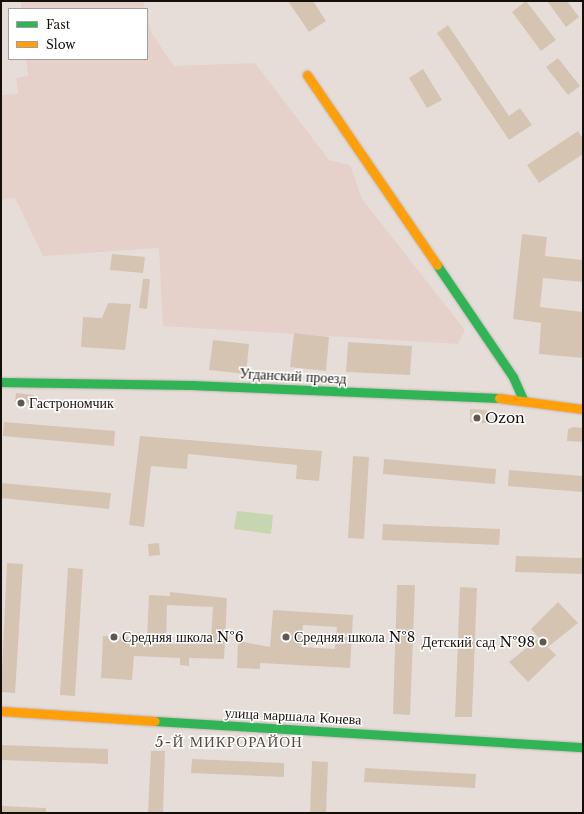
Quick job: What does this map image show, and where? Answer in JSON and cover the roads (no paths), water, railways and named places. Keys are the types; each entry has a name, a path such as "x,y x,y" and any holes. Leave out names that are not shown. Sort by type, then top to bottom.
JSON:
{"street":[{"path":"307,75 513,377 523,399"},
{"name":"Угданский проезд","path":"1,382 191,385 523,399 583,409"},
{"name":"улица маршала Конева","path":"1,711 583,747"}],"place":[{"name":"Гастрономчик","path":"21,403"},
{"name":"Ozon","path":"477,418"},
{"name":"Средняя школа №6","path":"114,637"},
{"name":"Средняя школа №8","path":"286,637"},
{"name":"Детский сад №98","path":"543,642"}],"district":[{"name":"5-Й МИКРОРАЙОН","path":"229,742"}]}
